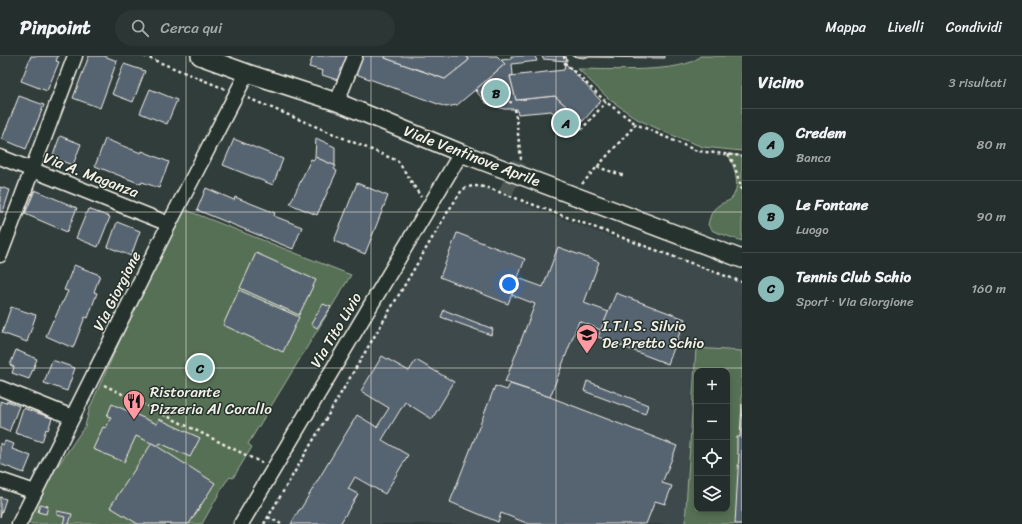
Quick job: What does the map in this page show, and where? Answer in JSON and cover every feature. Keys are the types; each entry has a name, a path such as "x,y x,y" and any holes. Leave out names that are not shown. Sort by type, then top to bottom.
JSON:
{"main road":[{"name":"Viale Ventinove Aprile","path":"200,56 337,102 461,153 742,259"}],"street":[{"path":"0,255 75,56"},
{"path":"337,102 355,56"},
{"name":"Via Giorgione","path":"19,524 169,224 247,73"},
{"name":"Via Tito Livio","path":"241,524 461,153"},
{"name":"Via A. Maganza","path":"0,157 169,224"},
{"path":"0,388 72,417"},
{"path":"0,480 35,492"}],"path":[{"path":"144,56 398,161 420,196"},
{"path":"564,56 565,63 606,102 636,124 697,151 742,156"},
{"path":"475,90 513,103"},
{"path":"581,130 606,102"},
{"path":"515,109 521,159"},
{"path":"573,195 596,167 636,124"},
{"path":"728,154 734,164 742,191"},
{"path":"596,167 625,176"},
{"path":"264,524 447,213 462,190 465,188 479,186 491,189 742,282"},
{"path":"91,379 274,469"},
{"path":"268,517 281,524"}],"shaded area":[{"name":"I.T.I.S. Silvio De Pretto Schio","path":"480,185 542,211 612,237 635,241 742,282 742,351 696,349 685,524 262,524 381,321 462,189"}],"green space":[{"path":"700,56 742,56 742,151 703,147 669,134 637,119 609,99 578,69 623,70 662,68 692,62"},
{"path":"728,154 742,156 742,241 713,231 708,225 714,209 731,199 736,189 736,176 733,164"},
{"path":"181,208 351,275 248,444 252,447 233,478 230,477 225,483 202,524 18,524 85,426 90,407 176,216"},
{"path":"696,348 742,351 742,524 685,524 694,380 694,512 730,512 730,368 695,368"}],"building":[{"path":"31,56 58,56 56,61 59,62 47,91 21,81"},
{"path":"89,56 104,56 117,61 100,108 73,98"},
{"path":"313,56 350,56 341,81 322,75 323,71 309,67"},
{"path":"359,56 386,56 385,58 445,79 469,60 466,56 497,56 505,64 457,105 446,107 353,73"},
{"path":"386,56 466,56 469,60 445,79 385,58"},
{"path":"511,56 535,56 537,61 512,64 513,75 510,76 516,100 555,96 583,121 574,129 551,111 518,114 517,109 504,109 486,103 475,90 505,64 501,60 511,59"},
{"path":"542,56 566,56 567,61 543,59"},
{"path":"572,56 665,56 665,58 584,58"},
{"path":"565,63 601,101 583,121 555,96 516,100 510,76 564,70"},
{"path":"124,64 145,71 133,102 112,94"},
{"path":"150,89 177,100 167,124 140,113"},
{"path":"19,96 44,105 26,149 2,139"},
{"path":"60,136 81,144 73,165 52,158"},
{"path":"316,138 335,147 335,166 315,157"},
{"path":"105,139 141,153 142,151 169,162 159,188 142,182 141,184 95,166"},
{"path":"234,139 283,159 273,185 223,165"},
{"path":"315,157 336,166 334,169 337,171 317,215 290,204 311,159 314,160"},
{"path":"357,183 388,196 365,254 334,241"},
{"path":"0,187 10,190 3,212 0,212"},
{"path":"206,188 234,200 235,197 275,213 274,216 302,227 293,249 197,210"},
{"path":"35,190 77,208 67,232 25,214"},
{"path":"88,209 110,217 98,247 76,238"},
{"path":"117,222 140,231 131,256 108,247"},
{"path":"457,233 525,259 508,304 440,277"},
{"path":"558,247 599,262 584,303 609,312 601,330 579,321 550,397 505,382 535,304 512,295 518,278 543,287"},
{"path":"256,253 316,280 299,315 240,288"},
{"path":"74,265 100,275 94,292 97,293 88,318 85,317 73,348 46,336 68,291 64,290"},
{"path":"239,290 299,317 283,352 223,325"},
{"path":"616,293 685,319 668,364 598,337"},
{"path":"323,304 331,307 317,328 311,324"},
{"path":"11,307 36,315 27,342 2,333"},
{"path":"444,310 493,329 491,335 441,317"},
{"path":"16,350 37,359 29,379 12,373 14,367 10,365"},
{"path":"382,356 409,371 416,360 454,382 432,419 405,402 382,440 408,455 385,494 355,477 348,489 358,494 340,524 291,524 357,415 377,427 389,408 361,391"},
{"path":"52,360 75,368 67,391 44,383"},
{"path":"587,381 648,405 645,414 584,391"},
{"path":"510,384 550,397 677,446 662,483 672,486 665,504 655,501 646,524 529,524 501,513 498,522 450,502 495,386 507,390"},
{"path":"0,401 6,403 7,401 19,406 9,432 0,428"},
{"path":"112,404 157,424 159,419 200,438 190,457 160,443 158,446 136,436 124,462 93,449 103,427 106,428 111,417 107,416"},
{"path":"742,404 742,524 735,524 739,454 737,453 737,437 740,437"},
{"path":"23,408 52,418 48,430 46,429 42,442 15,433"},
{"path":"5,441 14,444 12,449 31,456 24,473 0,464 0,443 3,445"},
{"path":"152,443 215,483 189,524 138,524 110,507"},
{"path":"0,497 6,499 0,517"},
{"path":"40,504 48,506 46,514 38,512"},
{"path":"57,511 72,514 69,524 63,524 65,517 57,515"}],"tunnel":[{"path":"505,194 521,159"}],"place":[{"name":"Le Fontane","path":"496,93"},
{"name":"Credem","path":"566,123"},
{"name":"I.T.I.S. Silvio De Pretto Schio","path":"587,354"},
{"name":"Tennis Club Schio","path":"200,368"},
{"name":"Ristorante Pizzeria Al Corallo","path":"134,420"}]}
